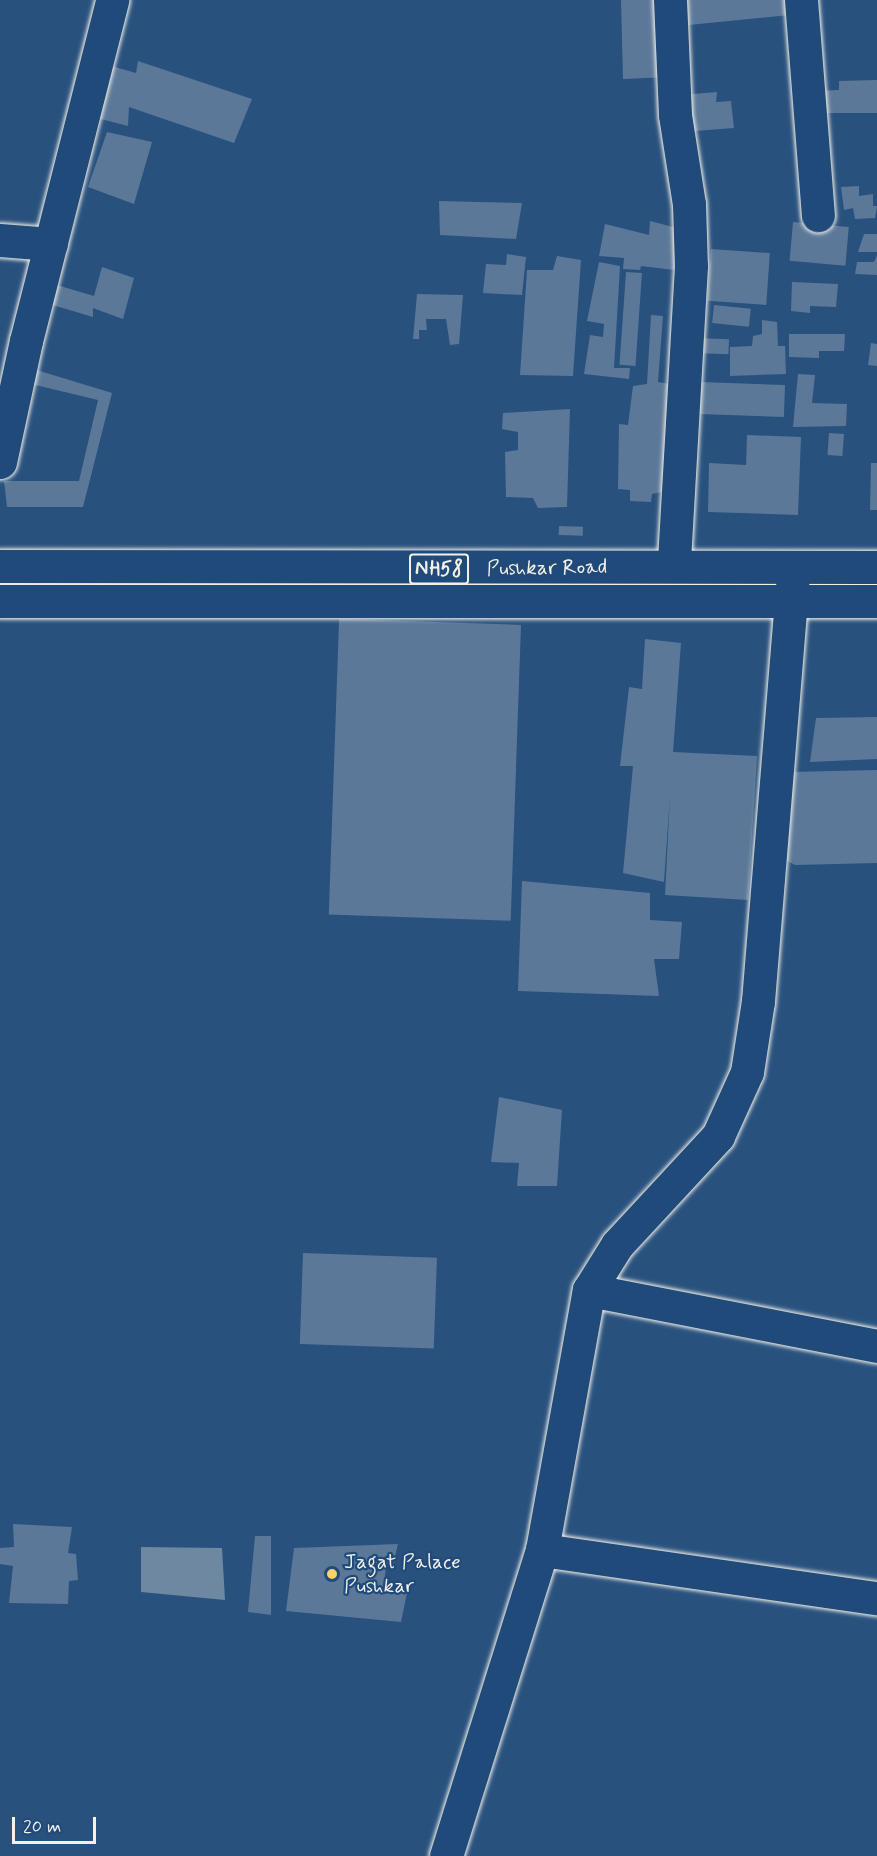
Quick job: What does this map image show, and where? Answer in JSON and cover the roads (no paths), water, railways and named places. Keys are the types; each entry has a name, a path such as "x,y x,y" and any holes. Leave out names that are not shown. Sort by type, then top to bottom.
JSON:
{"main road":[{"path":"0,462 112,0"},
{"path":"670,0 675,115 689,204 691,266 674,565"},
{"path":"801,0 818,215"},
{"path":"0,240 51,244"},
{"name":"Pushkar Road","path":"0,566 483,569 674,565 877,567"},
{"path":"446,1856 542,1550 589,1290 617,1245 718,1136 747,1072 758,1001 794,567"},
{"name":"Pushkar Road","path":"0,601 877,601"},
{"path":"589,1290 877,1346"},
{"path":"542,1550 877,1598"}],"water":[{"path":"141,1547 222,1548 225,1600 141,1592"}],"place":[{"name":"Jagat Palace Pushkar","path":"332,1574"}]}
